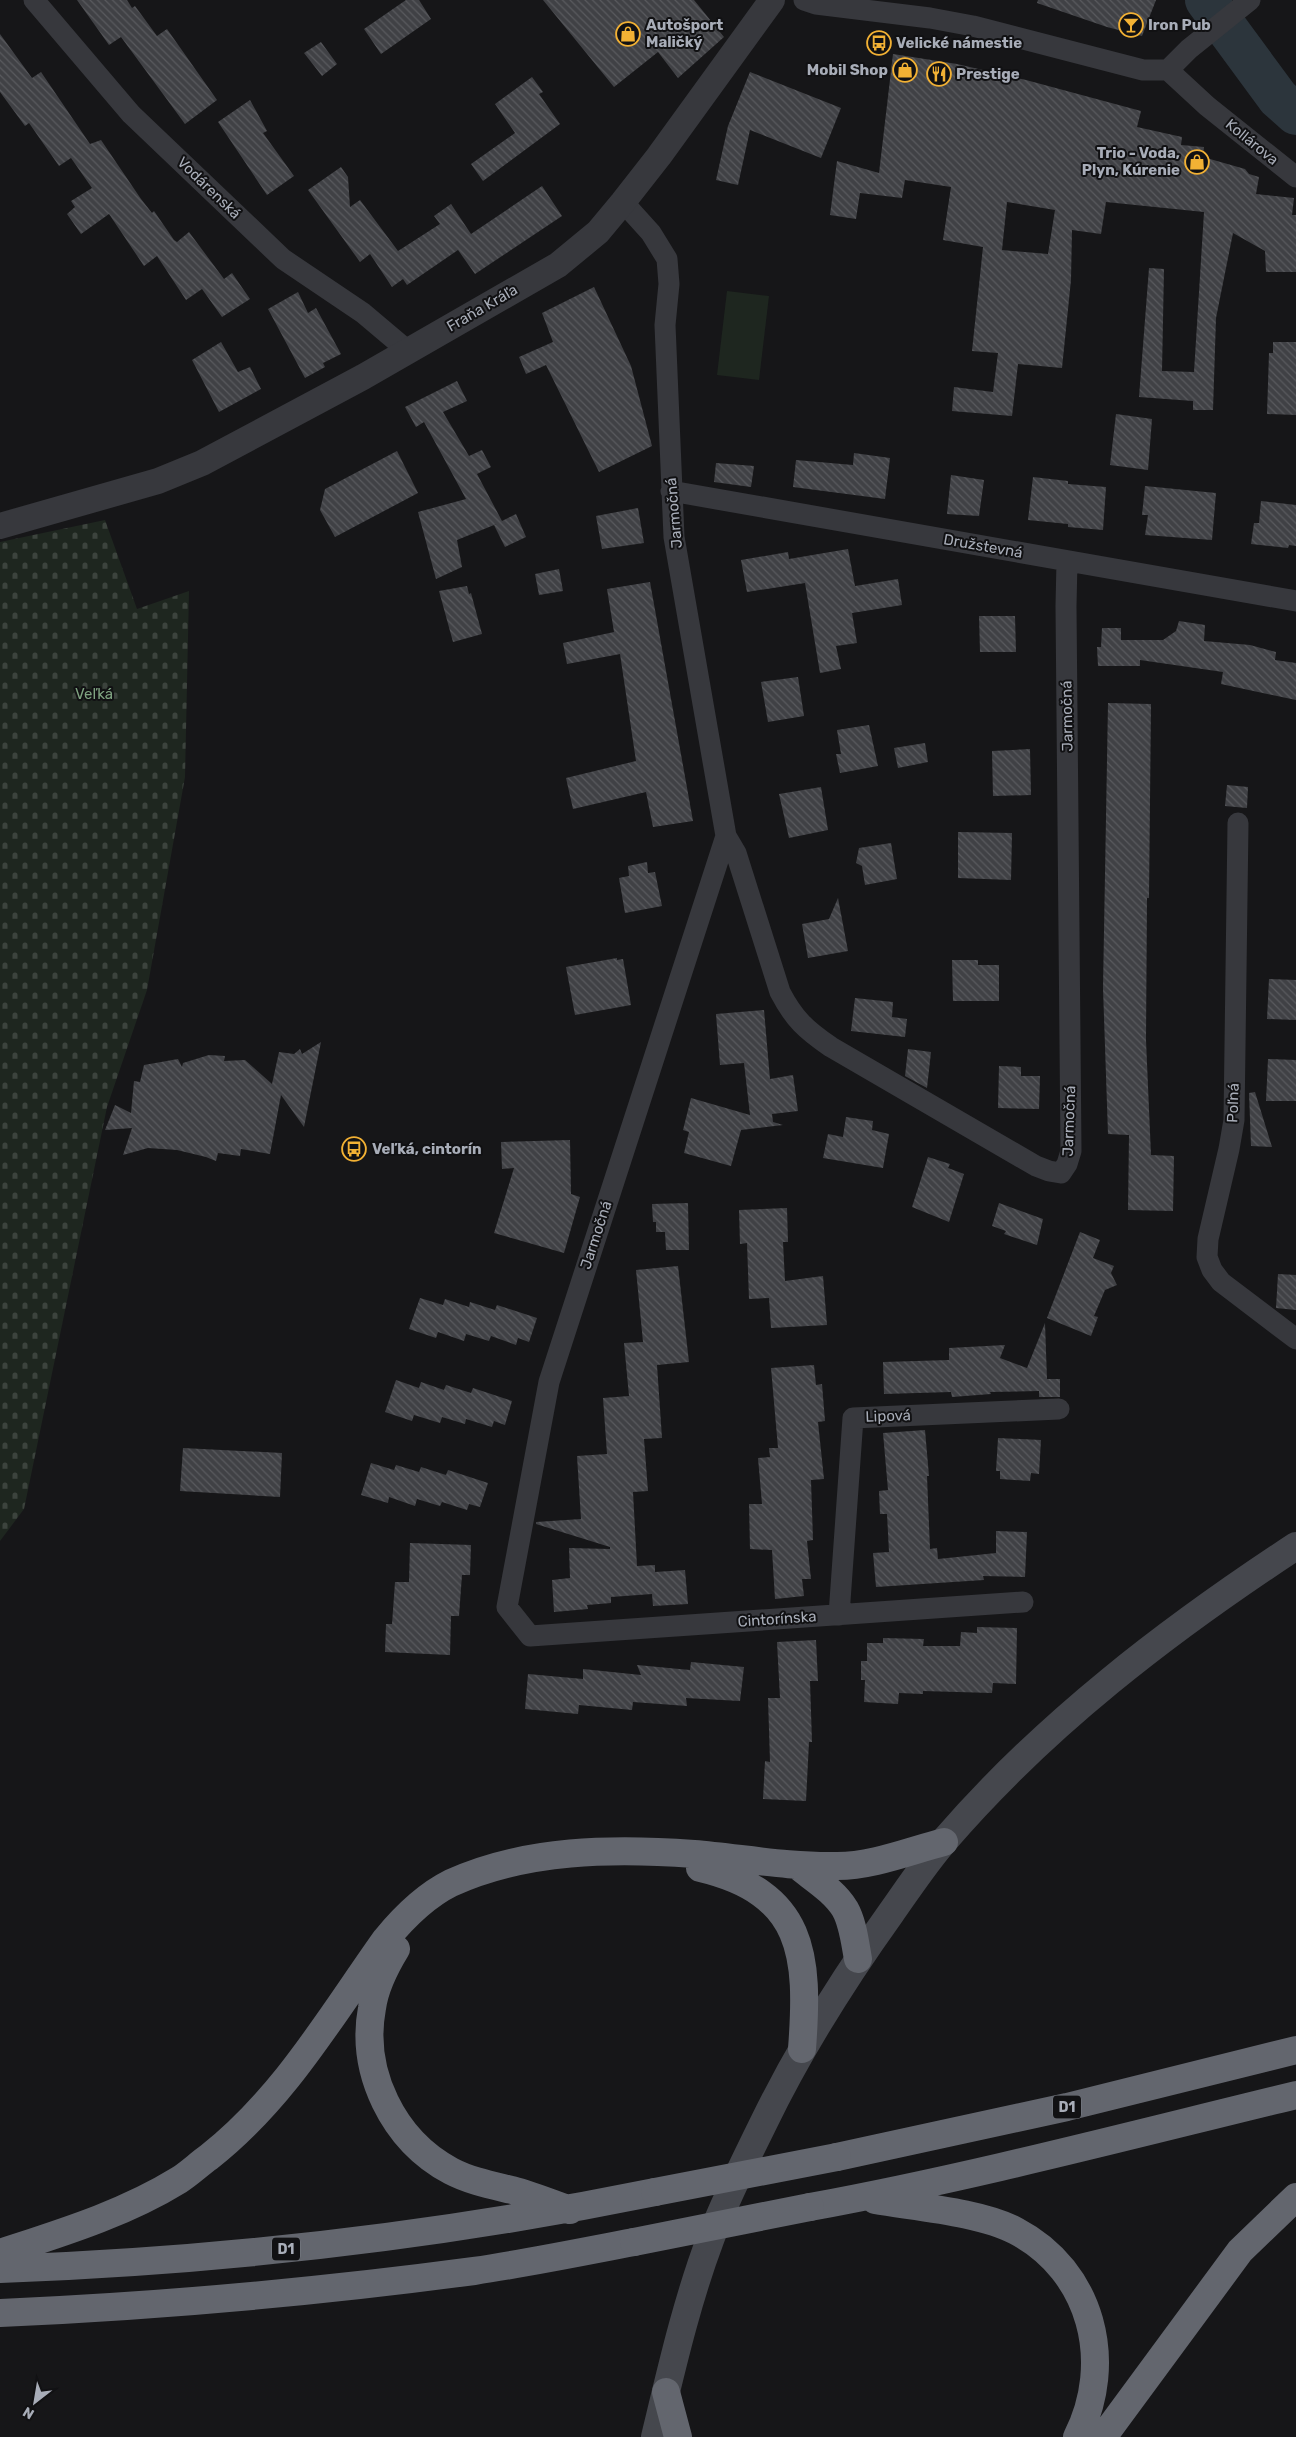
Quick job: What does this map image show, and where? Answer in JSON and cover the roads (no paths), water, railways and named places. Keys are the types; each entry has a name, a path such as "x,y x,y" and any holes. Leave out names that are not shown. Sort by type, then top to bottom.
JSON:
{"highway":[{"path":"0,2253 77,2227 137,2203 181,2179 232,2138 280,2089 403,1919 424,1900 450,1884 512,1863 623,1850 694,1854 798,1866 839,1866 872,1862 944,1842"},
{"path":"570,2210 514,2190 482,2183 450,2171 422,2152 398,2125 377,2088 370,2048 372,2008 382,1972 397,1948 413,1928 433,1912 458,1896 484,1885 547,1871 588,1866 656,1864 694,1866 722,1873 747,1883 767,1898 785,1916 796,1940 804,1968 805,1984 802,2049"},
{"path":"798,1866 833,1894 845,1910 852,1930 858,1959"},
{"name":"D1","path":"0,2270 116,2265 308,2247 464,2227 570,2210 837,2157 1067,2107 1296,2050"},
{"path":"0,2312 115,2308 314,2290 476,2270 862,2198 1075,2149 1296,2095"},
{"path":"1103,2437 1240,2251 1296,2197"},
{"path":"862,2198 974,2217 1016,2231 1052,2257 1076,2286 1089,2318 1095,2348 1095,2381 1087,2417 1077,2437"},
{"path":"666,2392 678,2437"}],"main road":[{"path":"655,2437 666,2392 710,2240 738,2177 802,2049 858,1959 944,1842 1036,1745 1088,1699 1188,1619 1296,1546"}],"street":[{"name":"Vodárenská","path":"34,0 131,114 283,258 363,313 408,351"},
{"name":"Fraňa Kráľa","path":"0,526 158,481 202,463 408,351 558,265 598,232 623,202 659,156 772,0"},
{"path":"804,0 816,4 973,26 1143,70 1168,70 1208,33 1245,4"},
{"name":"Kollárova","path":"1168,70 1207,106 1296,177"},
{"name":"Jarmočná","path":"623,202 651,233 668,259 669,284 665,325 674,537 726,836 736,853 780,992 790,1012 806,1030 1036,1166 1061,1173 1068,1164 1071,1151 1067,561"},
{"name":"Družstevná","path":"671,491 1296,602"},
{"name":"Poľná","path":"1238,823 1234,1120 1208,1238 1207,1256 1212,1270 1222,1282 1296,1339"},
{"name":"Jarmočná","path":"530,1636 507,1607 549,1382 726,836"},
{"name":"Lipová","path":"839,1615 853,1418 1059,1409"},
{"name":"Cintorínska","path":"530,1636 1023,1602"}],"waterway":[{"path":"1206,0 1278,98 1296,114"}],"place":[{"name":"Iron Pub","path":"1131,25"},
{"name":"Autošport Maličký","path":"628,34"},
{"name":"Velické námestie","path":"879,43"},
{"name":"Mobil Shop","path":"905,70"},
{"name":"Prestige","path":"939,74"},
{"name":"Trio - Voda, Plyn, Kúrenie","path":"1197,162"},
{"name":"Veľká, cintorín","path":"354,1149"}],"park label":[{"name":"Veľká","path":"94,694"}]}
